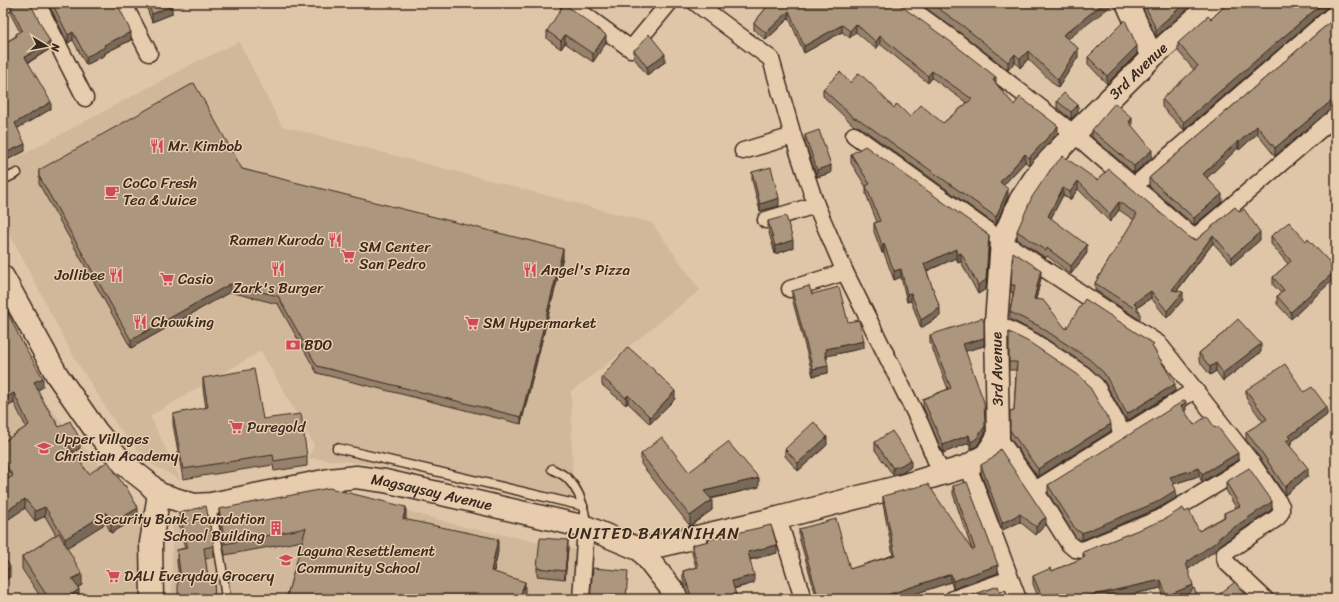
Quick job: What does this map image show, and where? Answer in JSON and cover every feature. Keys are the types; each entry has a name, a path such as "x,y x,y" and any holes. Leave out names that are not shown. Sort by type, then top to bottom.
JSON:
{"street":[{"path":"3,5 7,3"},
{"path":"36,3 85,98"},
{"path":"124,3 149,53"},
{"path":"568,3 631,49 669,3"},
{"path":"696,3 771,59 793,136 816,205 845,272 921,425 941,473"},
{"path":"903,3 957,42 1074,134 1194,238 1336,116"},
{"path":"1127,3 1152,57"},
{"name":"3rd Avenue","path":"998,438 996,323 1002,241 1021,199 1042,169 1074,134 1152,57 1213,3"},
{"path":"1134,186 1336,12"},
{"path":"854,135 1002,241 1159,344 1252,464 1281,506 1278,518 1225,553 1224,558 1226,562 1265,599"},
{"path":"744,151 793,136"},
{"path":"766,220 816,205"},
{"path":"790,289 845,272"},
{"path":"3,277 57,375 96,431 124,464 147,482 159,494 151,544 152,599"},
{"path":"996,323 1034,342 1084,374 1096,386 1123,434"},
{"path":"1035,490 1195,390"},
{"path":"641,550 778,518 898,487 968,466 986,455 998,438 1035,490 1069,544 1074,549 1083,550 1158,519 1252,464"},
{"path":"968,466 1018,599"},
{"name":"Magsaysay Avenue","path":"159,494 194,505 211,504 329,480 356,477 584,516 641,550 674,592 677,599"},
{"path":"581,599 584,516"},
{"path":"778,518 803,599"},
{"path":"953,599 1010,579"}],"lane":[{"path":"3,180 17,173"},
{"path":"337,448 584,516"},
{"path":"552,469 568,478 576,490 584,516"},
{"path":"211,504 226,599"}],"shaded area":[{"name":"SM Center San Pedro","path":"239,42 282,126 652,223 700,290 591,377 571,391 573,509 383,465 309,458 314,445 261,351 150,416 181,480 149,463 118,427 72,354 3,221 3,165 194,63"},
{"name":"Upper Villages Christian Academy","path":"17,347 43,400 125,495 148,545 148,599 3,599 3,357"},
{"name":"Laguna Resettlement Community School","path":"341,491 465,527 577,550 574,599 172,599 172,520"}],"building":[{"path":"19,3 30,3 50,42 25,57 51,102 15,123 25,144 3,154 3,44 17,36 16,34 22,30 11,7"},
{"path":"52,3 83,3 85,7 94,3 117,3 131,32 104,45 105,47 86,57 73,32 68,35"},
{"path":"148,3 171,3 172,6 152,14"},
{"path":"770,3 897,3 996,77 993,80 1014,105 1020,97 1058,126 1029,158 1025,154 1000,182 1008,189 996,217 860,120 854,118 823,89 840,72 850,83 859,73 894,108 897,104 910,117 921,105 943,123 972,99 932,71 928,76 880,36 876,42 856,24 850,31 842,25 804,46 789,11 766,33 754,23"},
{"path":"931,3 1104,3 1063,35 1078,48 1058,80 1028,51 1020,59 1015,54 1008,62 963,26"},
{"path":"1144,3 1185,3 1156,29"},
{"path":"1228,3 1323,3 1184,122 1162,99 1198,66 1178,43 1208,16 1211,19"},
{"path":"564,4 606,35 593,54 565,35 561,41 547,31"},
{"path":"1336,17 1336,97 1275,148 1257,126 1239,142 1238,141 1203,174 1222,194 1194,218 1149,178"},
{"path":"1125,20 1137,46 1107,76 1088,57"},
{"path":"649,34 665,54 647,67 634,50"},
{"path":"194,83 242,169 563,249 521,417 317,366 278,296 230,284 131,340 39,176 39,170"},
{"path":"1064,93 1078,105 1071,112 1057,101"},
{"path":"1115,103 1132,118 1129,122 1152,150 1134,166 1092,130"},
{"path":"819,130 831,165 817,170 805,135"},
{"path":"865,146 989,235 986,280 978,285 961,253 958,254 956,249 924,264 940,308 921,320 911,293 907,294 901,269 894,271 884,244 882,245 874,223 880,221 866,186 870,184 851,154"},
{"path":"1063,156 1097,180 1109,169 1191,239 1196,240 1235,207 1240,212 1244,209 1260,232 1232,257 1213,235 1172,290 1183,292 1167,311 1151,291 1134,303 1140,312 1095,283 1137,214 1119,202 1110,214 1078,181 1070,192 1063,188 1048,216 1087,245 1071,266 1047,248 1046,251 1017,231 1032,197 1051,169"},
{"path":"771,167 779,198 760,204 752,172"},
{"path":"786,216 793,240 775,246 768,221"},
{"path":"1289,222 1306,241 1308,239 1336,269 1291,312 1277,296 1284,290 1273,277 1291,261 1271,236"},
{"path":"1013,252 1041,270 1034,299 1043,300 1066,329 1085,299 1152,343 1154,345 1152,346 1175,384 1127,414 1104,373 1089,359 1039,326 1010,312 1015,285 1011,285"},
{"path":"809,286 812,294 839,287 848,322 859,320 864,341 826,349 827,351 825,352 828,366 813,369 792,291"},
{"path":"3,303 22,342 43,378 34,382 43,401 59,427 70,421 80,439 68,446 89,474 108,461 124,486 125,485 138,508 111,524 106,513 65,539 45,507 35,511 25,499 3,513 3,482 13,476 3,461 3,442 29,425 14,393 3,399"},
{"path":"982,318 984,322 984,338 963,344 984,402 985,426 977,438 971,442 969,435 943,445 923,399 951,388 930,335"},
{"path":"1238,319 1261,344 1223,373 1216,363 1210,367 1199,353"},
{"path":"1009,332 1029,342 1077,374 1088,384 1111,424 1038,469 1010,430 1010,411 1014,410 1017,362 1009,362"},
{"path":"628,347 675,391 650,417 628,395 626,398 602,377"},
{"path":"1285,364 1304,392 1312,387 1327,407 1289,436 1291,438 1286,441 1308,468 1285,487 1246,432 1267,419 1246,390"},
{"path":"254,369 263,419 301,414 307,456 274,461 273,455 183,469 173,414 208,407 203,378"},
{"path":"1185,400 1186,402 1181,406 1194,425 1207,416 1215,428 1217,426 1238,453 1202,474 1199,468 1170,477 1176,490 1155,503 1082,533 1076,530 1048,485"},
{"path":"814,422 827,437 798,463 785,449"},
{"path":"892,431 911,459 902,465 893,468 875,442"},
{"path":"662,437 689,472 728,442 759,478 704,491 712,500 690,516 641,454"},
{"path":"1000,449 1046,518 1043,519 1036,527 1020,514 1002,523 981,465 993,458"},
{"path":"1249,468 1272,501 1220,537 1216,542 1186,563 1193,585 1166,596 1161,580 1075,599 1043,599 1033,576 1051,568 1052,571 1085,557 1083,552 1163,520 1183,508 1185,512 1189,510 1199,531 1225,517 1224,513 1240,506 1226,482"},
{"path":"967,482 998,565 953,581 951,574 875,599 819,599 799,529 836,519 850,569 895,555 883,496 928,484 972,550 975,549 953,486"},
{"path":"329,488 406,507 403,519 498,539 491,571 525,582 519,599 286,599 306,528 225,544 219,509"},
{"path":"206,506 214,546 204,548 208,578 214,578 215,599 178,599 178,578 181,578 177,550 188,548 179,513"},
{"path":"771,525 777,545 748,552 754,575 732,581 737,599 692,599 683,571 698,567 692,545"},
{"path":"59,533 82,574 72,579 79,589 66,599 49,599 22,557"},
{"path":"540,538 568,540 565,571 537,568"},
{"path":"3,554 10,567 3,571"},
{"path":"593,568 628,571 626,599 590,599"},
{"path":"1235,582 1250,599 1213,599"},
{"path":"998,586 1002,599 961,599"},
{"path":"1194,588 1198,599 1184,599"}],"place":[{"name":"Mr. Kimbob","path":"157,146"},
{"name":"CoCo Fresh Tea & Juice","path":"112,192"},
{"name":"Ramen Kuroda","path":"335,240"},
{"name":"SM Center San Pedro","path":"348,256"},
{"name":"Zark's Burger","path":"278,269"},
{"name":"Angel's Pizza","path":"530,270"},
{"name":"Jollibee","path":"116,275"},
{"name":"Casio","path":"167,279"},
{"name":"Chowking","path":"140,322"},
{"name":"SM Hypermarket","path":"472,323"},
{"name":"BDO","path":"293,345"},
{"name":"Puregold","path":"236,427"},
{"name":"Upper Villages Christian Academy","path":"44,448"},
{"name":"Security Bank Foundation School Building","path":"276,528"},
{"name":"Laguna Resettlement Community School","path":"286,560"},
{"name":"DALI Everyday Grocery","path":"113,576"}],"district":[{"name":"UNITED BAYANIHAN","path":"654,533"}]}
